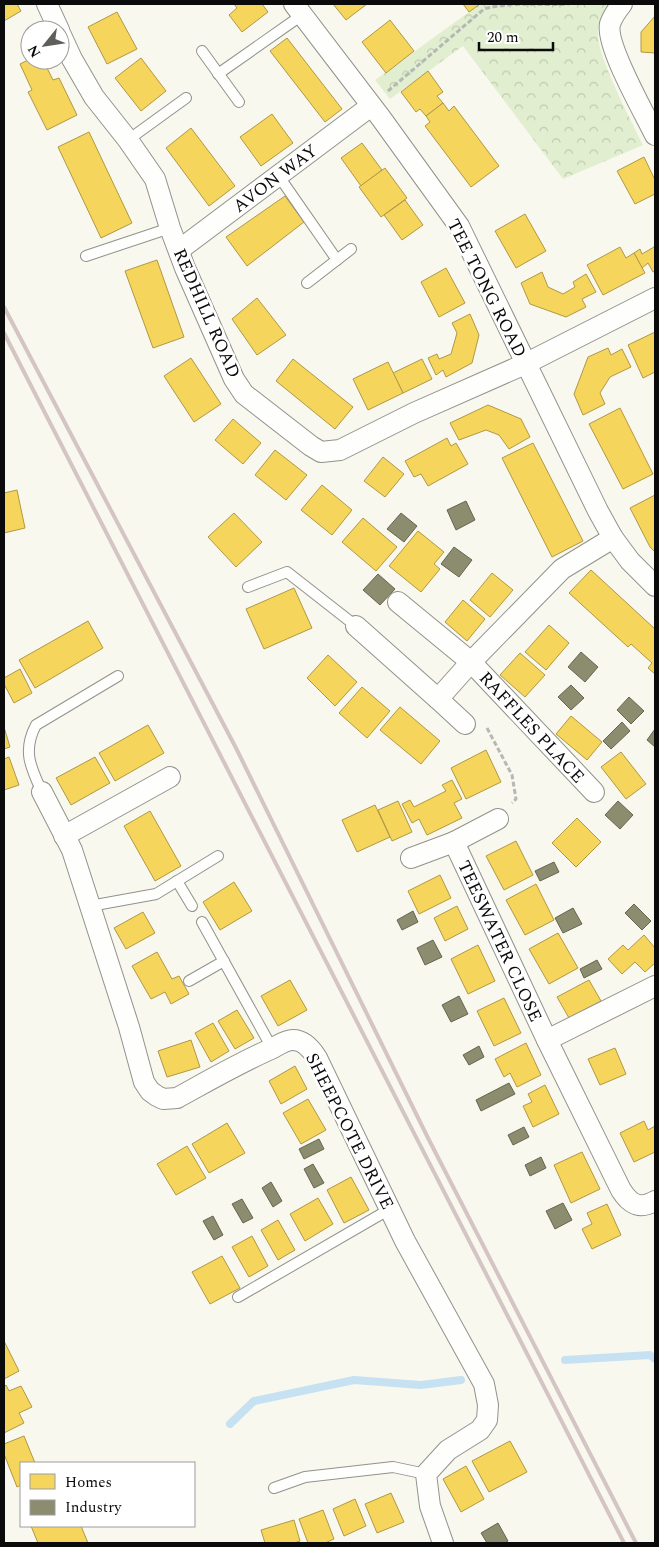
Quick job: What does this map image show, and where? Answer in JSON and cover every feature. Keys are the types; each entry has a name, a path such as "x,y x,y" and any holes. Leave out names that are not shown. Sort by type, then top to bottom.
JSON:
{"street":[{"name":"REDHILL ROAD","path":"47,4 54,20"},
{"path":"622,4 610,24 612,44 655,135"},
{"name":"TEE TONG ROAD","path":"298,9 372,106 459,226 525,364 613,538 630,561 655,586"},
{"name":"REDHILL ROAD","path":"70,56 94,98 128,140 155,179 185,268 234,379 244,394 310,446 321,452 340,450 414,413 525,364 655,298"},
{"name":"AVON WAY","path":"179,250 372,106"},
{"name":"RAFFLES PLACE","path":"471,662 562,570 613,538"},
{"name":"RAFFLES PLACE","path":"398,602 471,662 594,792"},
{"path":"356,626 438,699 473,722"},
{"path":"438,699 471,662"},
{"path":"64,836 170,777"},
{"name":"SHEEPCOTE DRIVE","path":"42,792 72,850 129,1027 144,1082 150,1091 163,1099 177,1098 272,1048 294,1040 311,1049 405,1241 484,1384 488,1405 487,1420 480,1430 448,1450 426,1474"},
{"path":"411,858 454,842 498,818"},
{"name":"TEESWATER CLOSE","path":"454,842 547,1040 621,1190 628,1201 640,1205 655,1201"},
{"name":"TEESWATER CLOSE","path":"547,1040 655,986"},
{"path":"426,1474 430,1506 443,1543"}],"lane":[{"path":"218,74 298,9"},
{"path":"202,51 239,102"},
{"path":"128,140 186,98"},
{"path":"278,175 337,260"},
{"path":"86,256 170,228"},
{"path":"307,283 351,250"},
{"path":"248,587 287,572 356,626"},
{"path":"42,792 31,768 28,752 30,737 36,725 118,676"},
{"path":"90,906 156,894 218,856"},
{"path":"178,881 192,906"},
{"path":"202,922 272,1048"},
{"path":"189,981 224,961"},
{"path":"238,1297 390,1210"},
{"path":"274,1488 305,1476 393,1467 426,1474"}],"path":[{"path":"372,106 484,9 501,4 569,4"},
{"path":"473,722 512,775 516,799 498,818"}],"green space":[{"path":"480,4 609,4 603,13 599,25 599,43 608,72 643,145 563,179 463,46 390,99 375,80"}],"building: Homes":[{"path":"4,4 17,4 21,11 4,21"},
{"path":"234,4 262,4 268,12 242,32 229,15 237,8"},
{"path":"333,4 367,4 346,20"},
{"path":"463,4 480,4 469,12"},
{"path":"117,12 137,49 107,64 88,27"},
{"path":"655,16 655,53 641,52 641,32"},
{"path":"390,20 414,51 386,73 362,42"},
{"path":"287,38 342,109 325,122 270,51"},
{"path":"141,58 166,91 141,111 115,78"},
{"path":"23,70 48,70 53,80 59,78 77,115 47,130 28,92 32,90"},
{"path":"428,71 443,92 437,96 443,103 426,116 420,109 416,112 401,92"},
{"path":"443,103 449,111 454,106 499,166 471,187 425,126 430,122 426,116"},
{"path":"272,114 293,143 261,166 240,137"},
{"path":"191,128 235,186 209,206 166,148"},
{"path":"89,132 132,223 101,238 58,147"},
{"path":"362,143 382,170 361,186 341,158"},
{"path":"644,157 655,180 655,194 635,204 617,171"},
{"path":"385,168 407,198 381,217 359,187"},
{"path":"285,196 304,222 247,266 226,237"},
{"path":"405,200 423,225 402,240 384,215"},
{"path":"525,214 546,251 516,268 495,231"},
{"path":"655,244 655,271 653,272 648,263 642,268 634,253 640,249 642,254 654,247"},
{"path":"620,247 626,258 634,253 645,273 603,295 587,265"},
{"path":"157,260 184,337 153,348 125,271"},
{"path":"446,268 465,303 439,317 421,282"},
{"path":"542,272 548,287 563,294 575,287 573,282 586,274 596,292 582,299 586,307 566,317 530,304 521,283"},
{"path":"257,298 286,335 257,355 232,319"},
{"path":"470,314 479,335 472,363 446,377 443,370 436,375 428,358 437,354 439,359 451,354 457,333 452,323"},
{"path":"655,332 655,372 643,378 628,345"},
{"path":"608,348 611,355 622,349 631,367 610,377 600,393 605,404 583,415 574,394 588,357"},
{"path":"191,358 221,404 194,422 164,376"},
{"path":"293,359 353,407 335,429 276,381"},
{"path":"422,359 432,379 403,393 393,373"},
{"path":"388,362 403,393 368,410 353,379"},
{"path":"488,405 521,419 530,437 509,449 499,435 486,430 459,440 450,423"},
{"path":"620,408 653,474 623,489 589,424"},
{"path":"233,419 261,443 243,464 215,440"},
{"path":"447,438 451,446 456,443 468,464 428,486 421,474 414,477 405,461"},
{"path":"533,443 583,541 552,557 502,458"},
{"path":"275,450 307,475 286,500 255,475"},
{"path":"383,457 404,474 385,497 364,481"},
{"path":"322,485 352,510 332,535 301,510"},
{"path":"17,490 25,528 4,533 4,493"},
{"path":"655,495 655,552 650,547 630,508"},
{"path":"234,513 262,542 236,567 208,537"},
{"path":"363,518 397,547 376,571 342,542"},
{"path":"418,531 444,552 434,564 440,569 421,592 389,566"},
{"path":"591,570 655,629 655,674 648,668 652,663 631,644 628,647 569,593"},
{"path":"492,573 513,590 490,617 470,600"},
{"path":"294,588 312,628 264,649 246,609"},
{"path":"463,600 485,619 467,641 445,622"},
{"path":"88,621 103,648 35,688 19,660"},
{"path":"549,625 569,643 546,670 525,652"},
{"path":"520,653 545,675 525,697 500,675"},
{"path":"328,655 357,682 335,706 307,678"},
{"path":"20,669 32,693 14,703 4,684 4,678"},
{"path":"362,687 390,711 367,738 339,713"},
{"path":"400,707 440,741 421,764 380,730"},
{"path":"571,716 602,742 587,760 556,734"},
{"path":"148,725 164,753 115,781 99,753"},
{"path":"4,727 10,747 4,749"},
{"path":"486,750 501,782 466,799 451,768"},
{"path":"621,752 646,784 626,799 601,767"},
{"path":"9,757 19,785 4,790 4,759"},
{"path":"95,757 110,783 71,805 56,778"},
{"path":"452,780 462,799 454,803 462,818 427,835 419,819 412,823 402,804 410,800 414,807 446,791 442,785"},
{"path":"398,801 412,832 392,841 378,810"},
{"path":"375,805 390,837 357,852 342,820"},
{"path":"150,811 181,866 155,881 124,826"},
{"path":"577,818 601,842 576,867 552,843"},
{"path":"516,841 533,875 504,890 486,856"},
{"path":"440,875 451,898 419,914 408,891"},
{"path":"234,882 252,911 220,930 203,902"},
{"path":"536,884 554,920 525,935 506,900"},
{"path":"457,906 468,929 445,941 434,918"},
{"path":"143,912 155,933 126,949 114,928"},
{"path":"558,933 578,968 549,984 529,949"},
{"path":"644,935 655,948 655,963 645,972 635,962 622,974 608,959 623,945 628,950"},
{"path":"478,945 495,981 468,994 451,959"},
{"path":"157,952 172,979 179,976 189,994 171,1004 165,992 151,999 132,966"},
{"path":"290,980 307,1010 278,1026 261,996"},
{"path":"589,980 601,1001 569,1018 557,997"},
{"path":"504,998 521,1033 494,1046 477,1011"},
{"path":"237,1010 254,1038 235,1049 218,1021"},
{"path":"213,1023 229,1051 211,1062 195,1033"},
{"path":"191,1040 200,1067 167,1077 158,1051"},
{"path":"526,1043 541,1075 517,1087 510,1073 504,1077 495,1059"},
{"path":"615,1048 626,1074 600,1085 588,1059"},
{"path":"295,1066 307,1089 281,1104 269,1081"},
{"path":"545,1085 559,1114 533,1127 523,1106 532,1102 528,1094"},
{"path":"308,1099 326,1130 301,1144 283,1113"},
{"path":"644,1121 648,1130 655,1126 655,1152 634,1162 620,1133"},
{"path":"227,1123 245,1153 209,1173 192,1144"},
{"path":"187,1146 206,1178 176,1195 157,1164"},
{"path":"582,1152 600,1189 571,1203 554,1165"},
{"path":"351,1177 369,1210 344,1223 327,1190"},
{"path":"318,1198 333,1224 305,1241 290,1214"},
{"path":"607,1204 621,1235 592,1249 582,1229 592,1224 587,1213"},
{"path":"278,1220 295,1250 278,1260 261,1230"},
{"path":"252,1236 268,1266 249,1277 232,1247"},
{"path":"222,1256 240,1288 210,1304 192,1272"},
{"path":"4,1341 19,1371 4,1379"},
{"path":"6,1385 9,1391 21,1386 32,1407 19,1413 24,1423 4,1433 4,1387"},
{"path":"24,1436 35,1462 20,1462 20,1486 17,1487 4,1454 4,1444"},
{"path":"510,1441 527,1472 489,1492 472,1461"},
{"path":"466,1466 484,1499 461,1512 443,1479"},
{"path":"391,1493 404,1522 377,1533 365,1504"},
{"path":"355,1499 366,1526 344,1536 333,1509"},
{"path":"323,1510 334,1539 325,1543 308,1543 299,1519"},
{"path":"294,1520 300,1541 294,1543 265,1543 261,1530"},
{"path":"31,1527 81,1527 88,1543 38,1543"}],"building: Industry":[{"path":"466,501 475,520 456,530 447,510"},
{"path":"401,513 417,526 404,542 387,529"},
{"path":"454,547 472,560 459,577 441,564"},
{"path":"378,574 395,589 380,605 363,590"},
{"path":"581,652 598,667 585,682 568,667"},
{"path":"571,685 584,698 571,710 558,697"},
{"path":"629,697 644,711 631,724 617,710"},
{"path":"622,722 630,731 611,749 603,741"},
{"path":"655,729 655,747 647,740"},
{"path":"618,801 633,815 620,829 605,815"},
{"path":"554,862 559,872 540,881 535,871"},
{"path":"634,904 651,921 642,930 625,913"},
{"path":"573,908 582,924 563,933 555,918"},
{"path":"413,911 418,922 402,930 397,920"},
{"path":"433,940 442,957 425,965 417,948"},
{"path":"597,960 602,969 584,978 580,969"},
{"path":"459,996 468,1014 451,1022 442,1005"},
{"path":"479,1046 484,1057 469,1065 463,1055"},
{"path":"509,1083 515,1094 481,1111 476,1100"},
{"path":"524,1127 529,1137 513,1145 508,1135"},
{"path":"319,1139 324,1149 304,1159 299,1149"},
{"path":"541,1157 546,1168 530,1176 525,1165"},
{"path":"313,1164 324,1183 314,1188 304,1169"},
{"path":"271,1182 282,1201 273,1207 262,1188"},
{"path":"242,1199 253,1218 243,1223 232,1204"},
{"path":"563,1203 572,1220 555,1229 546,1211"},
{"path":"213,1216 223,1235 214,1240 203,1221"},
{"path":"498,1523 508,1541 505,1543 487,1543 481,1533"}],"waterway":[{"path":"565,1360 650,1355 655,1359"},
{"path":"230,1424 254,1401 354,1380 421,1385 461,1380"}],"railway":[{"path":"4,307 236,748 428,1138 636,1543"},
{"path":"4,333 624,1543"}]}
